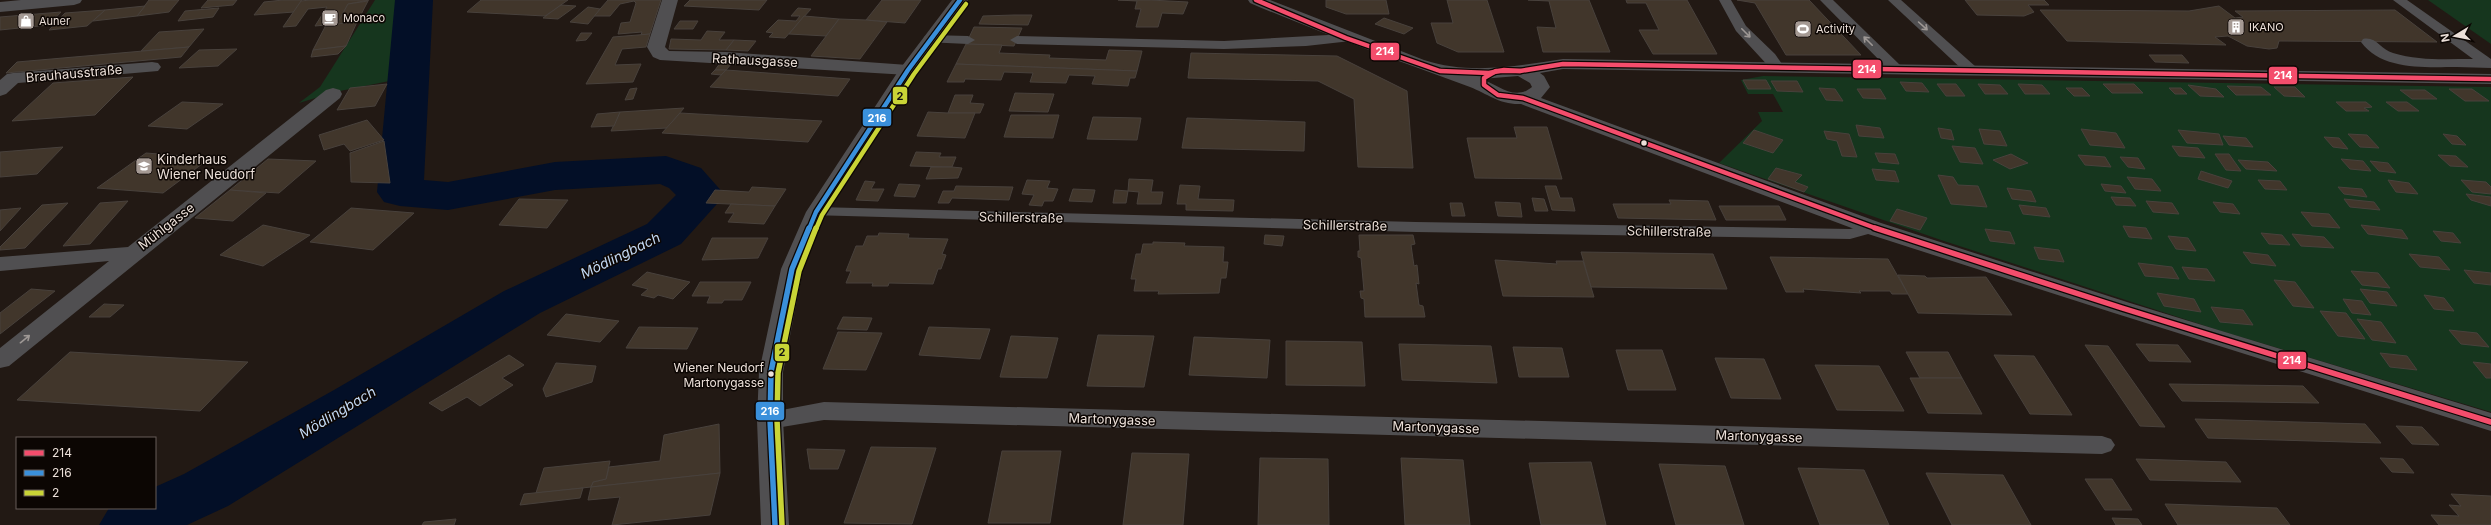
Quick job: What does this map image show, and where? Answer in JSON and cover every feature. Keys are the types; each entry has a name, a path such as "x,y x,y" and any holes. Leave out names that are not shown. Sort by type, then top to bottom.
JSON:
{"street":[{"path":"0,7 74,0"},
{"name":"Rathausgasse","path":"670,0 656,47 659,53 666,56 726,57 908,70"},
{"path":"775,525 770,420 771,372 792,269 816,212 908,70 960,0"},
{"path":"1256,0 1346,38 1440,71 1487,79 1504,70 1520,71 1563,64 1971,70 2490,69"},
{"path":"1487,79 1498,96 1532,91 1563,64"},
{"name":"Brauhausstraße","path":"0,90 13,78 152,67"},
{"path":"1520,71 1532,91 1559,112 1873,228 2122,308 2491,422"},
{"name":"Mühlgasse","path":"0,360 132,253 333,94"},
{"path":"0,264 132,253"},
{"name":"Martonygasse","path":"770,420 824,411 2102,445"}],"lane":[{"path":"1725,0 1741,28 1770,57 1777,67"},
{"path":"1826,0 1896,69"},
{"path":"1894,0 1971,70"},
{"path":"2399,0 2490,69"},
{"path":"1016,40 1162,44 1309,43 1346,38"},
{"path":"930,40 968,40"},
{"path":"2368,42 2384,55 2412,63 2490,69"},
{"name":"Schillerstraße","path":"816,212 1424,227 1835,234 1850,234 1873,228"}],"green space":[{"path":"375,0 408,0 404,78 335,92 299,103 320,87"},
{"path":"2428,0 2491,0 2491,44"},
{"path":"1763,76 2491,87 2491,412 2221,331 1941,240 1719,163 1762,121 1758,112 1783,112 1773,94 1748,94 1741,80"}],"building":[{"path":"149,0 179,0 169,12 137,16"},
{"path":"208,0 237,0 233,5 201,8"},
{"path":"302,0 294,12 254,15 264,2"},
{"name":"Monaco","path":"369,0 348,4 337,24 315,26 327,7 308,9 296,26 283,27 301,1"},
{"path":"481,0 568,0 545,16 467,12"},
{"path":"608,0 661,0 650,34 641,35 642,32 618,34 621,23 630,22 636,3 634,1 620,4 610,16 594,16"},
{"path":"690,0 767,0 759,10 684,6"},
{"path":"882,0 921,0 905,23 866,20"},
{"path":"1118,0 1188,2 1183,14 1162,13 1158,27 1136,27 1141,9 1135,9 1137,1"},
{"path":"1326,0 1386,0 1389,14 1346,14 1326,7"},
{"path":"1447,0 1487,0 1504,52 1458,52 1437,43 1431,23 1453,23"},
{"path":"1528,0 1589,0 1610,52 1543,52 1537,27 1556,28 1549,1"},
{"path":"1626,0 1687,0 1717,54 1653,54 1639,30 1659,30 1646,3 1627,3"},
{"name":"Activity","path":"1737,0 1809,0 1861,55 1786,55 1755,3"},
{"path":"1965,0 2044,0 2049,5 2028,5 2034,12 2024,16 1977,15"},
{"path":"368,1 357,22 337,24 348,4"},
{"path":"561,5 576,6 558,19 543,18"},
{"path":"145,6 137,16 93,21 105,10"},
{"name":"IKANO","path":"2219,6 2235,18 2243,17 2235,11 2395,10 2437,42 2279,41 2277,48 2269,49 2247,46 2228,36 2215,37 2226,45 2067,41 2040,10 2189,11"},
{"path":"588,7 600,9 588,24 570,22"},
{"path":"219,8 213,17 178,21 185,11"},
{"path":"798,8 811,9 785,38 769,37 773,33 766,32 778,20 796,21 800,16 791,16"},
{"path":"105,10 87,26 49,30 65,13"},
{"name":"Auner","path":"61,12 49,25 0,30 0,17"},
{"path":"1032,15 1028,25 979,24 983,16"},
{"path":"804,16 839,19 826,36 789,34"},
{"path":"1384,18 1413,28 1404,34 1375,24"},
{"path":"839,19 887,22 860,59 811,56"},
{"path":"680,21 698,21 693,29 674,29"},
{"path":"357,22 346,46 313,50 326,25"},
{"path":"974,27 1022,28 1014,46 966,44"},
{"path":"204,29 189,47 141,51 159,32"},
{"path":"707,31 725,32 719,40 734,40 726,50 669,49 671,39 701,40"},
{"path":"581,33 592,33 586,40 576,41"},
{"path":"650,34 646,47 622,49 615,65 641,64 633,82 586,84 613,37"},
{"path":"734,40 756,41 748,51 726,50"},
{"path":"966,44 1002,45 999,53 1050,55 1049,58 1106,60 1109,50 1142,51 1137,71 956,64"},
{"path":"346,46 338,54 311,57 313,50"},
{"path":"189,47 181,57 6,73 17,62"},
{"path":"237,49 218,66 179,68 199,50"},
{"path":"1191,53 1337,56 1407,91 1413,168 1358,167 1354,99 1318,81 1188,78"},
{"path":"2149,55 2182,55 2189,63 2155,62"},
{"path":"721,62 732,63 726,70 715,70"},
{"path":"956,64 1137,71 1135,78 1130,78 1128,86 1092,84 1095,76 1069,75 1066,83 1030,82 1033,73 1004,72 1001,80 965,79 964,82 947,82"},
{"path":"715,70 726,70 721,75 711,74"},
{"path":"726,70 850,79 838,96 710,87"},
{"path":"133,77 95,115 12,121 53,83"},
{"path":"1743,80 1766,80 1771,89 1748,89"},
{"path":"1771,81 1797,81 1803,92 1777,91"},
{"path":"1900,82 1922,83 1929,92 1906,91"},
{"path":"387,84 375,106 337,110 350,88"},
{"path":"1937,84 1956,84 1965,96 1946,96"},
{"path":"1978,84 2000,85 2008,94 1985,94"},
{"path":"2018,84 2042,85 2050,94 2025,94"},
{"path":"2103,84 2134,84 2143,93 2112,93"},
{"path":"2188,85 2216,89 2224,97 2200,96"},
{"path":"2227,86 2261,87 2271,95 2236,95"},
{"path":"2274,87 2295,87 2305,97 2284,96"},
{"path":"637,88 633,99 625,100 630,89"},
{"path":"1819,88 1835,89 1843,101 1826,100"},
{"path":"2066,88 2082,88 2090,96 2074,96"},
{"path":"2169,88 2181,88 2187,94 2175,94"},
{"path":"1857,89 1880,89 1886,99 1863,98"},
{"path":"2449,89 2472,89 2489,101 2465,101"},
{"path":"2400,90 2425,90 2437,99 2412,99"},
{"path":"1015,93 1054,94 1048,112 1009,111"},
{"path":"955,95 973,95 970,103 984,104 980,113 948,113"},
{"path":"182,102 223,104 187,129 148,126"},
{"path":"2336,102 2366,102 2372,107 2364,108 2369,111 2346,111"},
{"path":"2386,102 2407,102 2419,111 2398,111"},
{"path":"684,108 667,128 611,131 620,112"},
{"path":"620,112 614,126 591,127 597,114"},
{"path":"928,112 975,113 965,138 917,136"},
{"path":"680,113 822,121 808,142 662,133"},
{"path":"1011,115 1059,115 1053,138 1004,137"},
{"path":"1093,117 1141,118 1137,140 1087,139"},
{"path":"1187,118 1305,122 1304,151 1182,148"},
{"path":"367,120 384,140 350,151 344,144 324,150 319,135"},
{"path":"1856,125 1880,128 1884,138 1859,136"},
{"path":"1514,127 1547,127 1562,179 1475,178 1467,138 1517,138"},
{"path":"1938,128 1951,130 1954,140 1941,138"},
{"path":"1979,129 2000,131 2007,146 1984,144"},
{"path":"2081,129 2116,133 2125,148 2090,145"},
{"path":"1754,130 1783,140 1773,153 1743,143"},
{"path":"2178,130 2219,134 2223,145 2187,143"},
{"path":"1824,131 1849,134 1857,157 1842,156 1837,141 1827,139"},
{"path":"2348,134 2367,135 2379,148 2360,147"},
{"path":"2443,134 2457,136 2466,145 2452,144"},
{"path":"2223,136 2246,138 2253,147 2229,145"},
{"path":"2324,137 2339,138 2348,149 2333,147"},
{"path":"384,141 390,183 351,182 350,153"},
{"path":"1952,146 1975,148 1983,164 1960,162"},
{"path":"2172,146 2198,148 2205,158 2179,156"},
{"path":"63,147 37,174 0,177 0,152"},
{"path":"916,152 941,153 939,157 956,157 952,167 910,166"},
{"path":"146,153 210,158 163,193 97,188"},
{"path":"1875,153 1895,154 1899,164 1879,162"},
{"path":"2011,154 2028,163 2010,169 1993,160"},
{"path":"2215,154 2229,154 2241,171 2226,170"},
{"path":"2078,155 2105,157 2111,167 2085,165"},
{"path":"2438,155 2456,156 2468,167 2450,166"},
{"path":"2120,157 2138,158 2145,169 2128,167"},
{"path":"268,159 316,161 279,193 230,190"},
{"path":"2341,159 2363,161 2371,171 2350,169"},
{"path":"2238,160 2268,162 2277,171 2246,169"},
{"path":"2370,161 2388,163 2396,173 2379,171"},
{"path":"931,167 962,168 958,178 926,179"},
{"path":"1776,168 1802,175 1795,182 1808,187 1804,192 1768,179"},
{"path":"1872,169 1895,171 1899,182 1876,180"},
{"path":"2201,171 2232,181 2228,188 2198,179"},
{"path":"1938,175 1953,177 1958,185 1978,186 1987,207 1951,204"},
{"path":"2127,177 2152,179 2161,191 2135,189"},
{"path":"1129,179 1153,180 1151,192 1163,192 1161,204 1137,204 1139,192 1128,191"},
{"path":"1027,180 1050,181 1047,188 1058,189 1053,201 1044,201 1042,206 1029,205 1034,195 1022,194"},
{"path":"2258,180 2280,181 2287,190 2265,189"},
{"path":"2388,180 2409,183 2418,194 2396,192"},
{"path":"2461,180 2486,182 2491,187 2491,194 2472,192"},
{"path":"865,181 875,182 871,189 884,189 878,201 856,200"},
{"path":"899,184 920,185 915,197 894,196"},
{"path":"2101,184 2121,186 2126,193 2105,191"},
{"path":"1180,185 1200,186 1198,199 1234,200 1233,211 1186,210 1186,204 1177,204"},
{"path":"956,186 1013,187 1009,200 952,198 949,203 938,203 943,191 954,191"},
{"path":"1545,186 1556,186 1560,198 1572,198 1575,211 1552,210"},
{"path":"752,187 786,189 775,206 706,203 715,190 749,192"},
{"path":"2338,187 2362,189 2367,197 2344,194"},
{"path":"2007,188 2031,191 2036,202 2012,199"},
{"path":"1073,189 1095,190 1092,202 1069,201"},
{"path":"230,190 266,193 233,221 195,218"},
{"path":"1115,190 1128,191 1126,203 1113,203"},
{"path":"2466,194 2491,197 2491,206 2471,200"},
{"path":"2111,197 2130,198 2136,206 2116,205"},
{"path":"1532,198 1544,199 1548,211 1535,211"},
{"path":"519,199 568,200 547,228 499,225"},
{"path":"2344,199 2374,202 2380,210 2350,207"},
{"path":"1669,200 1708,201 1716,220 1618,218 1613,204 1671,204"},
{"path":"128,201 90,244 63,246 100,203"},
{"path":"2146,201 2172,203 2179,214 2153,212"},
{"path":"1495,202 1520,203 1522,217 1498,216"},
{"path":"2213,202 2233,204 2240,214 2220,212"},
{"path":"68,203 25,248 0,250 0,247 42,205"},
{"path":"1450,203 1462,203 1465,216 1452,216"},
{"path":"731,204 775,206 764,224 728,222 734,213 725,213"},
{"path":"2019,205 2046,208 2050,217 2023,214"},
{"path":"1719,206 1779,206 1786,220 1726,220"},
{"path":"21,208 0,231 0,210"},
{"path":"351,208 414,213 373,250 310,242"},
{"path":"1897,209 1927,218 1920,230 1890,221"},
{"path":"2301,212 2329,214 2340,228 2312,226"},
{"path":"263,225 310,235 263,266 220,255"},
{"path":"2361,225 2402,230 2408,239 2368,234"},
{"path":"2123,226 2146,228 2152,239 2129,237"},
{"path":"1985,229 2010,232 2015,244 1990,241"},
{"path":"2433,231 2453,233 2461,243 2441,241"},
{"path":"879,233 909,234 908,238 948,239 942,254 946,255 941,269 938,269 933,284 889,283 888,286 872,286 873,283 846,283 851,271 846,271 856,246 863,246 867,236 878,236"},
{"path":"2261,233 2282,235 2290,245 2269,244"},
{"path":"2292,234 2324,237 2334,248 2301,246"},
{"path":"1265,235 1284,236 1282,246 1264,244"},
{"path":"1359,235 1413,235 1415,244 1411,245 1414,266 1417,265 1419,284 1416,283 1419,305 1423,306 1425,317 1365,317 1364,299 1361,298 1360,291 1364,291 1361,258 1358,257 1358,251 1360,251"},
{"path":"2168,236 2188,238 2196,251 2176,249"},
{"path":"712,238 768,238 758,258 702,260"},
{"path":"1153,242 1185,243 1184,246 1224,247 1223,262 1228,262 1226,278 1221,278 1219,293 1158,294 1159,291 1134,291 1136,279 1131,279 1136,254 1141,254 1143,244 1153,244"},
{"path":"2034,247 2059,250 2064,262 2039,259"},
{"path":"1581,252 1713,254 1727,289 1591,287"},
{"path":"2243,252 2268,255 2276,266 2251,263"},
{"path":"2409,254 2439,257 2450,270 2420,267"},
{"path":"1770,257 1888,259 1908,294 1892,294 1890,291 1859,291 1861,293 1803,289 1804,292 1786,292"},
{"path":"1495,260 1557,264 1556,261 1583,261 1594,297 1503,296"},
{"path":"2138,263 2172,267 2179,279 2145,276"},
{"path":"2182,267 2207,269 2215,281 2189,279"},
{"path":"2464,270 2491,273 2491,285 2474,283"},
{"path":"2351,271 2378,273 2390,288 2362,285"},
{"path":"647,272 690,282 673,299 658,295 654,298 641,295 648,289 632,285"},
{"path":"1898,275 1925,276 1927,278 1986,277 2012,315 1918,313"},
{"path":"2274,280 2295,282 2314,308 2293,306"},
{"path":"700,282 751,282 742,300 724,300 722,303 707,303 710,296 692,296"},
{"path":"31,289 55,291 0,334 0,313"},
{"path":"2360,289 2387,292 2397,306 2370,303"},
{"path":"2157,293 2194,299 2201,312 2164,306"},
{"path":"2424,295 2444,298 2454,311 2434,309"},
{"path":"2343,299 2362,301 2371,315 2352,313"},
{"path":"104,304 124,305 110,317 89,317"},
{"path":"2211,307 2243,310 2253,325 2220,322"},
{"path":"2320,311 2346,313 2365,339 2338,336"},
{"path":"566,314 619,321 600,342 547,335"},
{"path":"843,317 872,318 867,330 837,329"},
{"path":"2357,319 2381,322 2396,343 2372,340"},
{"path":"639,327 698,328 687,349 626,348"},
{"path":"929,327 990,329 980,359 919,355"},
{"path":"2449,330 2477,333 2489,347 2461,344"},
{"path":"838,332 882,333 866,370 823,369"},
{"path":"1098,335 1154,336 1144,387 1087,386"},
{"path":"1011,336 1058,338 1047,378 1000,377"},
{"path":"1194,337 1270,340 1267,378 1189,375"},
{"path":"1286,341 1362,342 1365,386 1286,385"},
{"path":"1399,344 1491,346 1497,383 1402,380"},
{"path":"2136,344 2178,345 2191,362 2149,361"},
{"path":"2085,345 2108,346 2165,427 2140,426"},
{"path":"1513,347 1562,348 1569,377 1519,377"},
{"path":"1616,350 1662,350 1676,390 1628,390"},
{"path":"70,352 248,362 200,411 17,400"},
{"path":"1906,352 1948,352 1962,378 1920,378"},
{"path":"2380,353 2407,356 2417,370 2390,367"},
{"path":"509,355 524,365 502,378 513,385 480,406 467,397 442,411 429,403"},
{"path":"1994,355 2034,356 2072,415 2030,414"},
{"path":"1715,358 1764,359 1781,399 1731,398"},
{"path":"2473,362 2491,364 2491,378 2486,378"},
{"path":"556,363 596,366 592,382 546,397 543,389"},
{"path":"1815,365 1879,366 1904,411 1837,410"},
{"path":"1910,378 1962,378 1982,414 1928,413"},
{"path":"2169,384 2303,386 2319,403 2182,401"},
{"path":"2195,419 2365,424 2381,443 2208,438"},
{"path":"719,424 720,473 591,487 593,482 606,479 609,467 660,461 664,435"},
{"path":"2396,426 2422,427 2439,445 2412,444"},
{"path":"871,447 936,448 912,524 844,523"},
{"path":"807,449 845,450 838,469 810,469"},
{"path":"1002,451 1061,451 1050,523 988,523"},
{"path":"1132,453 1189,454 1183,525 1123,525"},
{"path":"1260,458 1328,459 1329,525 1258,525"},
{"path":"1401,458 1463,460 1470,525 1405,525"},
{"path":"2380,458 2403,459 2414,473 2392,472"},
{"path":"2136,459 2226,462 2241,482 2150,480"},
{"path":"610,461 606,479 593,482 591,487 536,493 544,468"},
{"path":"1591,462 1606,525 1541,525 1529,463"},
{"path":"1659,464 1725,466 1744,525 1676,525"},
{"path":"1798,468 1864,470 1889,525 1820,525"},
{"path":"720,473 710,515 612,525 620,497 588,500 591,487"},
{"path":"1926,473 2003,475 2031,525 1952,525"},
{"path":"2085,479 2112,479 2132,510 2105,510"},
{"path":"583,488 580,498 520,505 524,494"},
{"path":"2451,494 2491,496 2491,525 2439,525 2431,515 2459,516 2449,505 2461,506"},
{"path":"2165,504 2277,508 2290,525 2178,525"},
{"path":"2112,518 2138,519 2142,525 2116,525"},
{"path":"456,519 454,525 422,525 424,522"}],"waterway":[{"name":"Mödlingbach","path":"130,525 206,490 354,404 522,302 664,234 702,195 685,178 666,170 555,176 448,196 400,192 413,37 414,0"}],"transit line":[{"name":"216","path":"775,525 770,420 771,372 792,269 816,212 908,70 960,0"},
{"name":"214","path":"1256,0 1346,38 1440,71 1489,73 1504,70 1520,71"},
{"name":"2","path":"782,525 777,420 778,373 799,271 822,215 914,74 966,4"},
{"name":"214","path":"2491,79 1563,64 1520,71 1496,71 1484,78 1484,85 1498,95 1523,98 1873,228 2122,308 2491,422"}],"place":[{"name":"Monaco","path":"330,18"},
{"name":"Auner","path":"26,21"},
{"name":"IKANO","path":"2236,27"},
{"name":"Activity","path":"1803,29"},
{"name":"Kinderhaus Wiener Neudorf","path":"144,166"},
{"name":"Wiener Neudorf Martonygasse","path":"771,374"}]}
